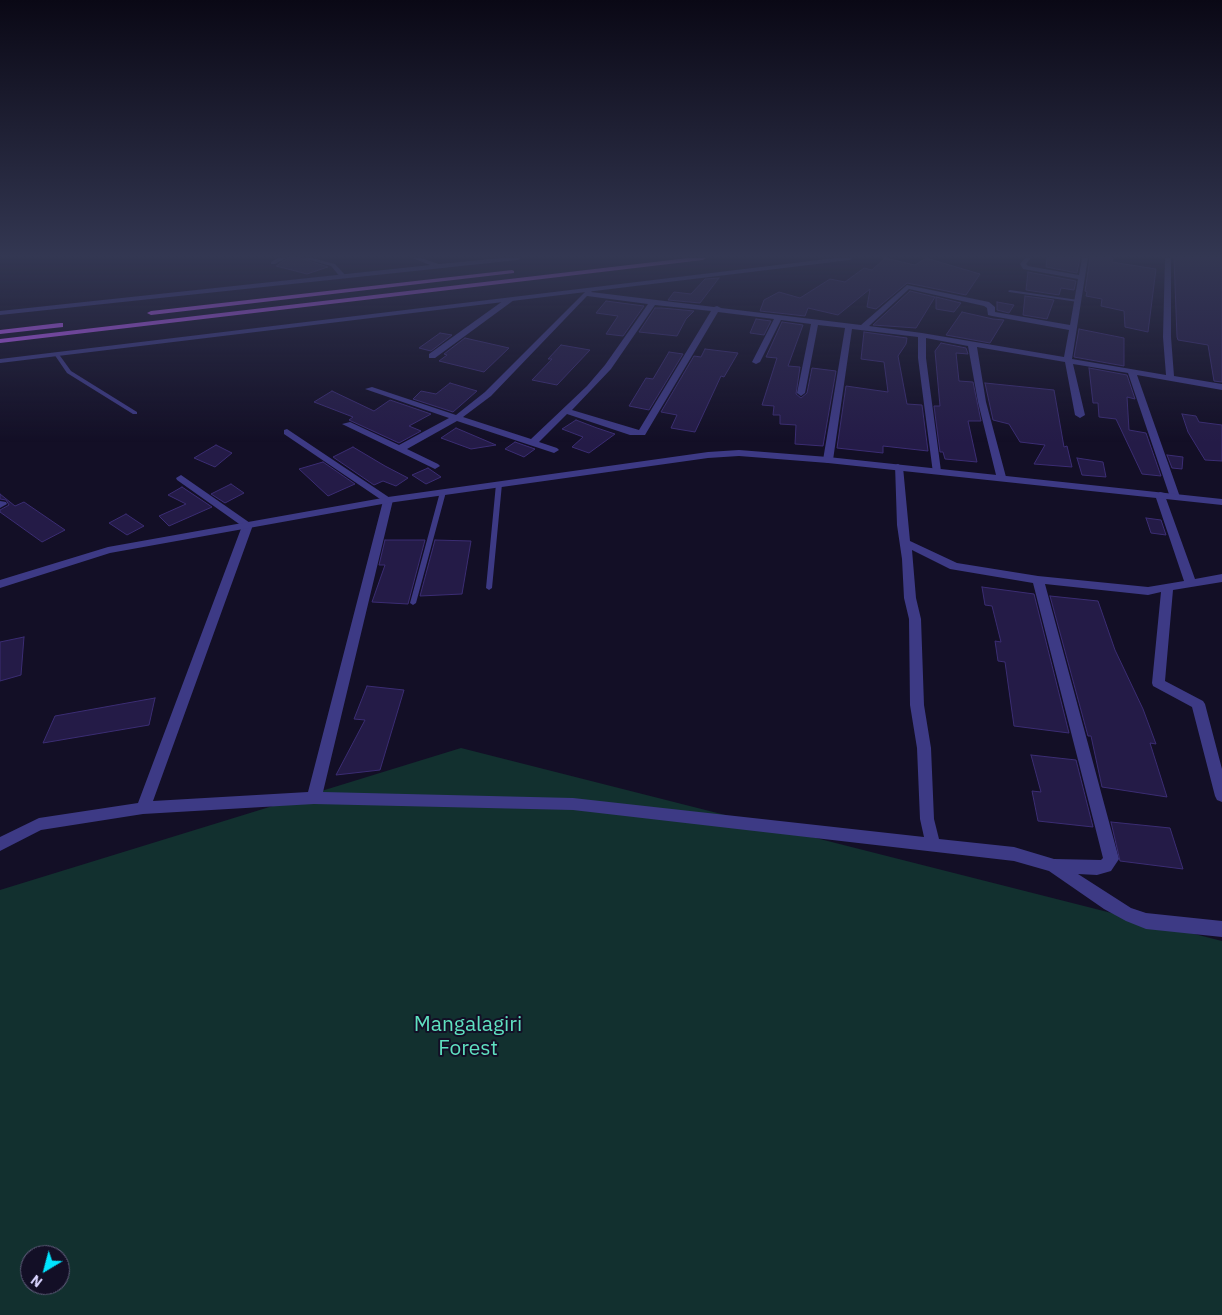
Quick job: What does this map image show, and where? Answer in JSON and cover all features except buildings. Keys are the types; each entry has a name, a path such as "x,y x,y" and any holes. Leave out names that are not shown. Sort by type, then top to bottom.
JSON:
{"main road":[{"path":"0,341 183,319"},
{"path":"0,332 68,324"}],"street":[{"path":"0,361 347,319"},
{"path":"432,356 483,319"},
{"path":"400,449 458,417 488,394 561,319"},
{"path":"533,442 608,367 641,319"},
{"path":"566,411 633,434 642,433 710,319"},
{"path":"756,362 777,319"},
{"path":"809,319 922,335 1222,387"},
{"path":"864,327 872,319"},
{"path":"1025,319 1074,328"},
{"path":"1075,319 1068,359 1080,415"},
{"path":"1167,319 1170,377"},
{"path":"801,393 815,320"},
{"path":"828,460 849,325"},
{"path":"922,335 922,358 936,471"},
{"path":"972,344 982,402 1001,477"},
{"path":"1131,370 1175,497"},
{"path":"369,389 554,450"},
{"path":"347,424 435,466"},
{"path":"287,432 388,500"},
{"path":"0,584 108,550 388,500 708,455 739,454 828,460 1222,502"},
{"path":"898,467 910,598 915,619 918,705 924,748 927,819 933,844"},
{"path":"181,478 248,525"},
{"path":"1160,495 1191,584"},
{"path":"314,798 388,500"},
{"path":"143,808 248,525"},
{"path":"905,543 954,566 1038,580 1148,591 1222,578"},
{"path":"0,844 39,824 143,808 314,798 573,804 1014,854 1054,866 1098,868 1106,866 1111,858 1038,580"},
{"path":"1167,589 1158,683 1198,704 1222,796"},
{"path":"1054,866 1126,914 1146,921 1222,930"}],"lane":[{"path":"56,354 69,372 135,413"},
{"path":"489,588 499,484"},
{"path":"413,603 443,492"}],"green space":[{"name":"Mangalagiri Forest","path":"461,748 1222,941 1222,1315 0,1315 0,890"}]}
